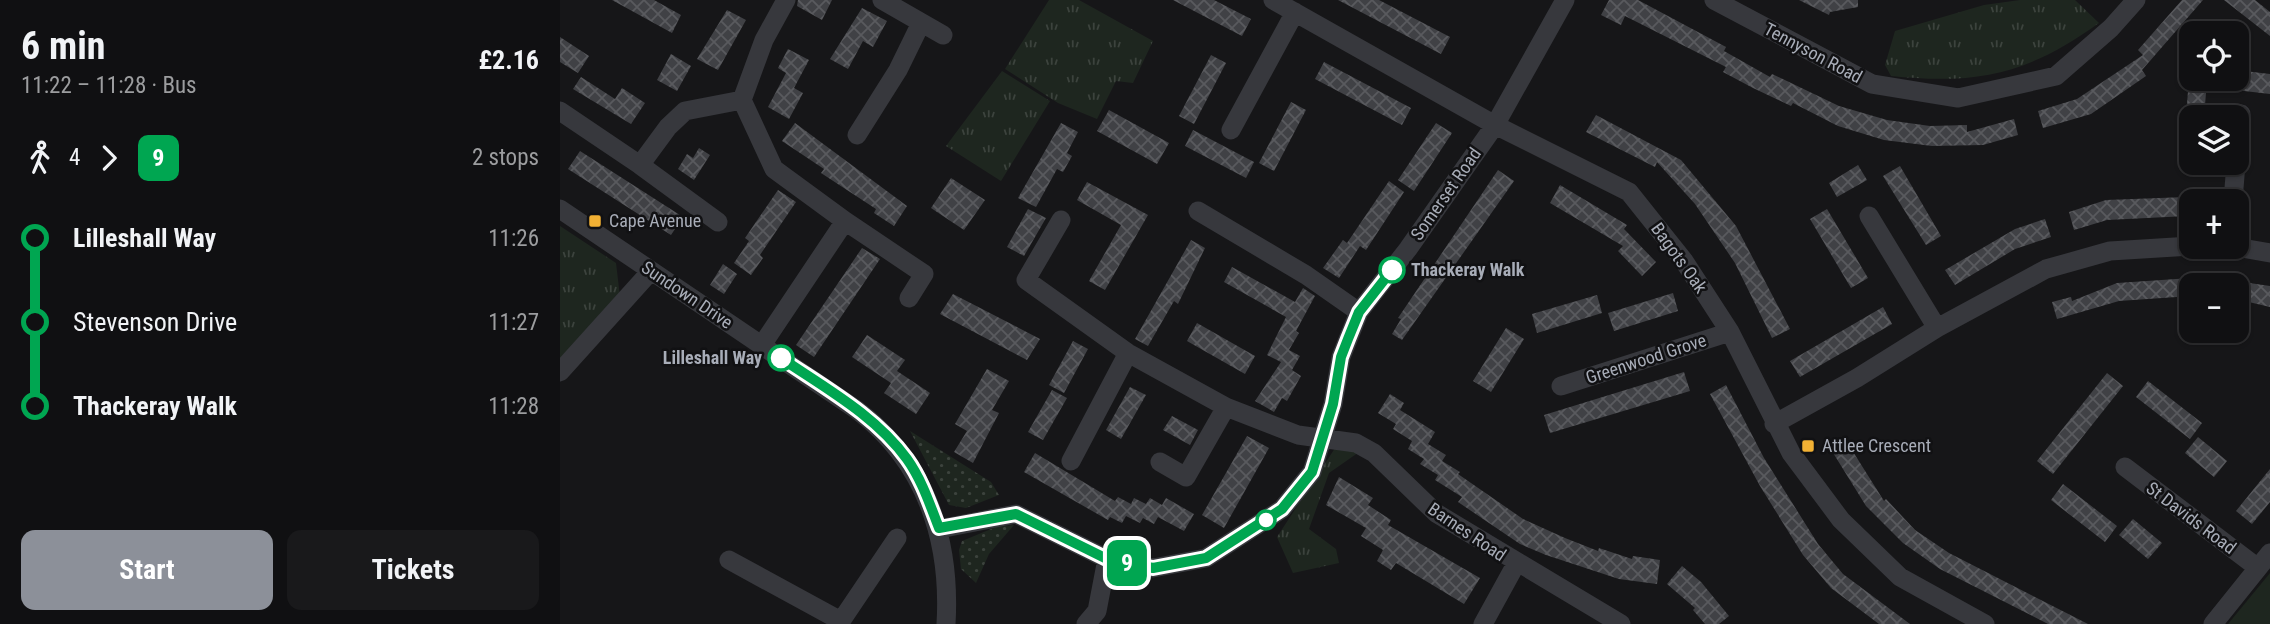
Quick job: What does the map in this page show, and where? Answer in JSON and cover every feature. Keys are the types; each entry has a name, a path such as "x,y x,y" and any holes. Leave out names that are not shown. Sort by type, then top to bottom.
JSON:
{"street":[{"path":"786,0 764,40 742,100 774,169 924,274 909,298"},
{"path":"882,0 943,35"},
{"name":"Bagots Oak","path":"1273,0 1495,125 1629,192 1684,261 1730,332 1774,424 1791,453 1860,542 1900,577 1985,624"},
{"name":"Somerset Road","path":"939,528 1016,514 1107,559 1153,568 1206,558 1282,509 1312,472 1333,404 1341,357 1359,312 1408,249 1495,125 1565,0"},
{"name":"Tennyson Road","path":"1714,0 1872,84 1958,98 2056,76 2111,28 2136,0"},
{"path":"1231,130 1295,12"},
{"path":"857,135 898,69 921,23"},
{"path":"640,165 668,127 685,111 742,100"},
{"path":"560,111 718,222"},
{"name":"Sundown Drive","path":"560,209 876,424 908,460 939,528 945,565 946,624"},
{"path":"1198,211 1306,275 1359,312"},
{"path":"1869,216 1937,328"},
{"name":"Barnes Road","path":"1061,220 1026,280 1128,354 1226,407 1298,435 1322,436 1356,443 1374,453 1393,469 1407,488 1436,513 1516,564 1620,624"},
{"path":"762,345 845,221"},
{"path":"1774,424 1857,378 1937,328 2046,269 2110,250 2179,247"},
{"path":"2249,249 2270,253"},
{"path":"560,372 651,271"},
{"name":"Greenwood Grove","path":"1561,386 1730,332"},
{"path":"1071,461 1128,354"},
{"path":"1160,462 1186,477 1226,407"},
{"name":"St Davids Road","path":"2125,467 2264,560"},
{"path":"729,560 840,623 888,542"},
{"path":"1086,624 1097,611 1107,559"},
{"path":"2213,624 2264,560"},
{"path":"1483,624 1516,564"}],"green space":[{"path":"1049,0 1079,0 1153,41 1133,83 1116,81 1097,119 1058,103 1005,69"},
{"path":"2020,0 2075,0 2099,23 2049,54 2025,65 1976,77 1950,79 1891,76 1885,65 1895,31 1984,5"},
{"path":"1002,71 1050,101 1001,181 946,146"},
{"path":"560,226 616,263 620,297 560,359"},
{"path":"910,431 991,482 999,495 966,508 949,505"},
{"path":"1339,442 1362,450 1329,473 1309,529 1336,549 1339,563 1293,573 1277,537"},
{"path":"1014,525 989,554 976,583 961,569 959,550 962,541 996,527"},
{"path":"2270,573 2270,624 2228,624"}],"building":[{"path":"612,0 654,0 681,15 672,33"},
{"path":"798,0 832,0 822,20 797,6"},
{"path":"1173,0 1214,0 1251,19 1242,36"},
{"path":"1338,0 1379,0 1450,37 1441,54"},
{"path":"1609,0 1638,0 1726,47 1724,51 1770,77 1772,74 1839,106 1887,120 1930,126 1967,125 1967,132 2014,119 2018,135 1983,145 1932,146 1884,140 1838,126 1793,103 1791,106 1753,88 1723,72 1726,67 1625,16 1621,25 1601,15"},
{"path":"1799,0 1858,0 1858,7 1830,12 1829,15"},
{"path":"2182,0 2203,0 2185,21 2179,21 2179,28 2142,70 2146,76 2091,114 2043,128 2038,111 2077,99 2143,55 2138,50"},
{"path":"2224,0 2255,0 2270,12 2270,36"},
{"path":"862,8 887,21 873,47 863,41 848,69 830,59"},
{"path":"727,10 746,20 718,70 697,59"},
{"path":"560,37 589,56 578,73 560,62"},
{"path":"788,49 809,60 794,88 803,93 789,119 768,107 786,73 778,68"},
{"path":"671,54 691,66 677,91 657,80"},
{"path":"1211,55 1226,63 1194,124 1179,116"},
{"path":"1324,62 1411,108 1402,125 1315,79"},
{"path":"2249,72 2270,74 2270,94 2244,91 2249,91"},
{"path":"581,77 615,99 622,88 645,103 631,124 573,89"},
{"path":"2188,91 2206,93 2205,105 2187,105"},
{"path":"1291,102 1306,110 1274,171 1259,163"},
{"path":"1109,110 1169,143 1157,164 1097,131"},
{"path":"1596,115 1681,160 1736,226 1790,329 1772,338 1735,263 1695,204 1657,162 1655,167 1586,132"},
{"path":"795,123 907,206 894,226 874,213 876,209 821,173 824,169 782,141"},
{"path":"1061,123 1078,132 1067,153 1072,156 1063,172 1057,169 1036,207 1018,198"},
{"path":"1436,123 1452,133 1414,191 1398,180"},
{"path":"1193,130 1254,162 1246,178 1185,146"},
{"path":"699,148 710,155 694,180 678,169 687,154 693,158"},
{"path":"580,151 683,217 671,235 568,169"},
{"path":"1858,165 1867,180 1837,197 1829,183"},
{"path":"1900,166 1941,236 1926,245 1883,176"},
{"path":"1498,170 1514,181 1402,340 1392,334 1401,319 1398,318"},
{"path":"951,178 985,200 964,230 931,208"},
{"path":"1389,181 1404,192 1366,250 1360,246 1339,278 1323,268 1343,240 1347,243"},
{"path":"1087,182 1148,215 1105,290 1089,281 1121,225 1077,200"},
{"path":"1560,185 1627,225 1624,229 1656,262 1642,276 1618,251 1623,246 1550,203"},
{"path":"778,190 796,202 760,255 763,258 751,275 734,263 749,241 745,238"},
{"path":"2179,197 2179,216 2107,220 2074,230 2069,212 2106,200"},
{"path":"1028,209 1046,218 1024,256 1007,247"},
{"path":"1827,209 1868,278 1851,288 1810,219"},
{"path":"2045,219 2051,237 2015,249 1955,285 1945,270 2015,229"},
{"path":"1191,240 1205,248 1178,304 1174,301 1148,346 1135,339"},
{"path":"862,248 880,259 814,357 796,345"},
{"path":"723,264 737,274 724,294 710,285"},
{"path":"1232,267 1295,302 1303,288 1315,296 1289,350 1300,356 1292,370 1301,376 1287,401 1282,398 1274,412 1255,401 1281,362 1267,355 1286,317 1224,282"},
{"path":"2179,279 2179,297 2119,301 2057,319 2052,302 2071,297 2072,301 2117,283"},
{"path":"2249,283 2270,286 2270,307 2249,302"},
{"path":"1673,293 1678,311 1614,331 1608,313"},
{"path":"953,294 1040,339 1027,360 940,314"},
{"path":"1597,295 1602,313 1537,333 1532,314"},
{"path":"1883,307 1892,324 1800,377 1790,361"},
{"path":"1197,323 1255,356 1245,374 1187,341"},
{"path":"1506,328 1524,339 1491,392 1473,381"},
{"path":"867,335 905,360 897,371 930,393 916,414 884,393 891,383 852,357"},
{"path":"1073,341 1088,349 1064,393 1049,385"},
{"path":"987,369 1009,381 992,410 999,413 973,463 954,452 967,431 955,424"},
{"path":"1684,372 1690,391 1550,433 1544,415"},
{"path":"2107,373 2123,386 2053,474 2037,461"},
{"path":"2148,381 2202,423 2190,439 2136,397"},
{"path":"1726,385 1764,458 1818,544 1843,574 1910,624 1879,624 1831,588 1803,555 1760,486 1710,394"},
{"path":"1130,387 1146,395 1121,439 1106,430"},
{"path":"1052,390 1067,398 1043,440 1028,432"},
{"path":"1390,394 1404,403 1400,410 1435,432 1428,444 1446,455 1442,461 1460,472 1458,474 1523,519 1565,538 1598,551 1599,548 1632,559 1633,556 1660,560 1657,584 1619,579 1546,555 1520,544 1458,502 1462,497 1435,480 1438,475 1420,464 1424,459 1408,449 1412,441 1393,429 1396,424 1378,413"},
{"path":"1172,416 1198,430 1190,445 1163,430"},
{"path":"1247,436 1269,448 1224,528 1202,515"},
{"path":"2198,437 2227,461 2214,477 2185,453"},
{"path":"1845,439 1884,501 1886,499 1915,530 1949,553 2088,624 2048,624 1940,569 1903,543 1866,506 1830,448"},
{"path":"1035,453 1115,501 1118,497 1131,504 1134,498 1146,504 1150,498 1162,505 1166,498 1194,514 1184,531 1158,517 1154,524 1143,518 1140,523 1126,516 1122,523 1110,517 1108,520 1024,472"},
{"path":"2270,469 2270,502 2252,524 2236,511"},
{"path":"1339,477 1373,498 1368,505 1391,520 1388,525 1480,578 1464,604 1396,563 1391,570 1377,561 1383,550 1361,536 1366,528 1326,505"},
{"path":"2063,484 2117,526 2105,542 2051,500"},
{"path":"2133,519 2162,543 2148,559 2119,535"},
{"path":"1682,566 1701,582 1729,616 1719,624 1705,624 1693,610 1695,608 1667,584"}],"bus line":[{"name":"9","path":"781,358 876,424 892,441 908,460 939,528 1016,514 1107,559 1153,568 1206,558 1282,509 1312,472 1333,404 1341,357 1348,339 1359,312 1392,270"}],"place":[{"name":"Cape Avenue","path":"595,221"},
{"name":"Thackeray Walk","path":"1392,270"},
{"name":"Lilleshall Way","path":"781,358"},
{"name":"Attlee Crescent","path":"1808,446"}]}
